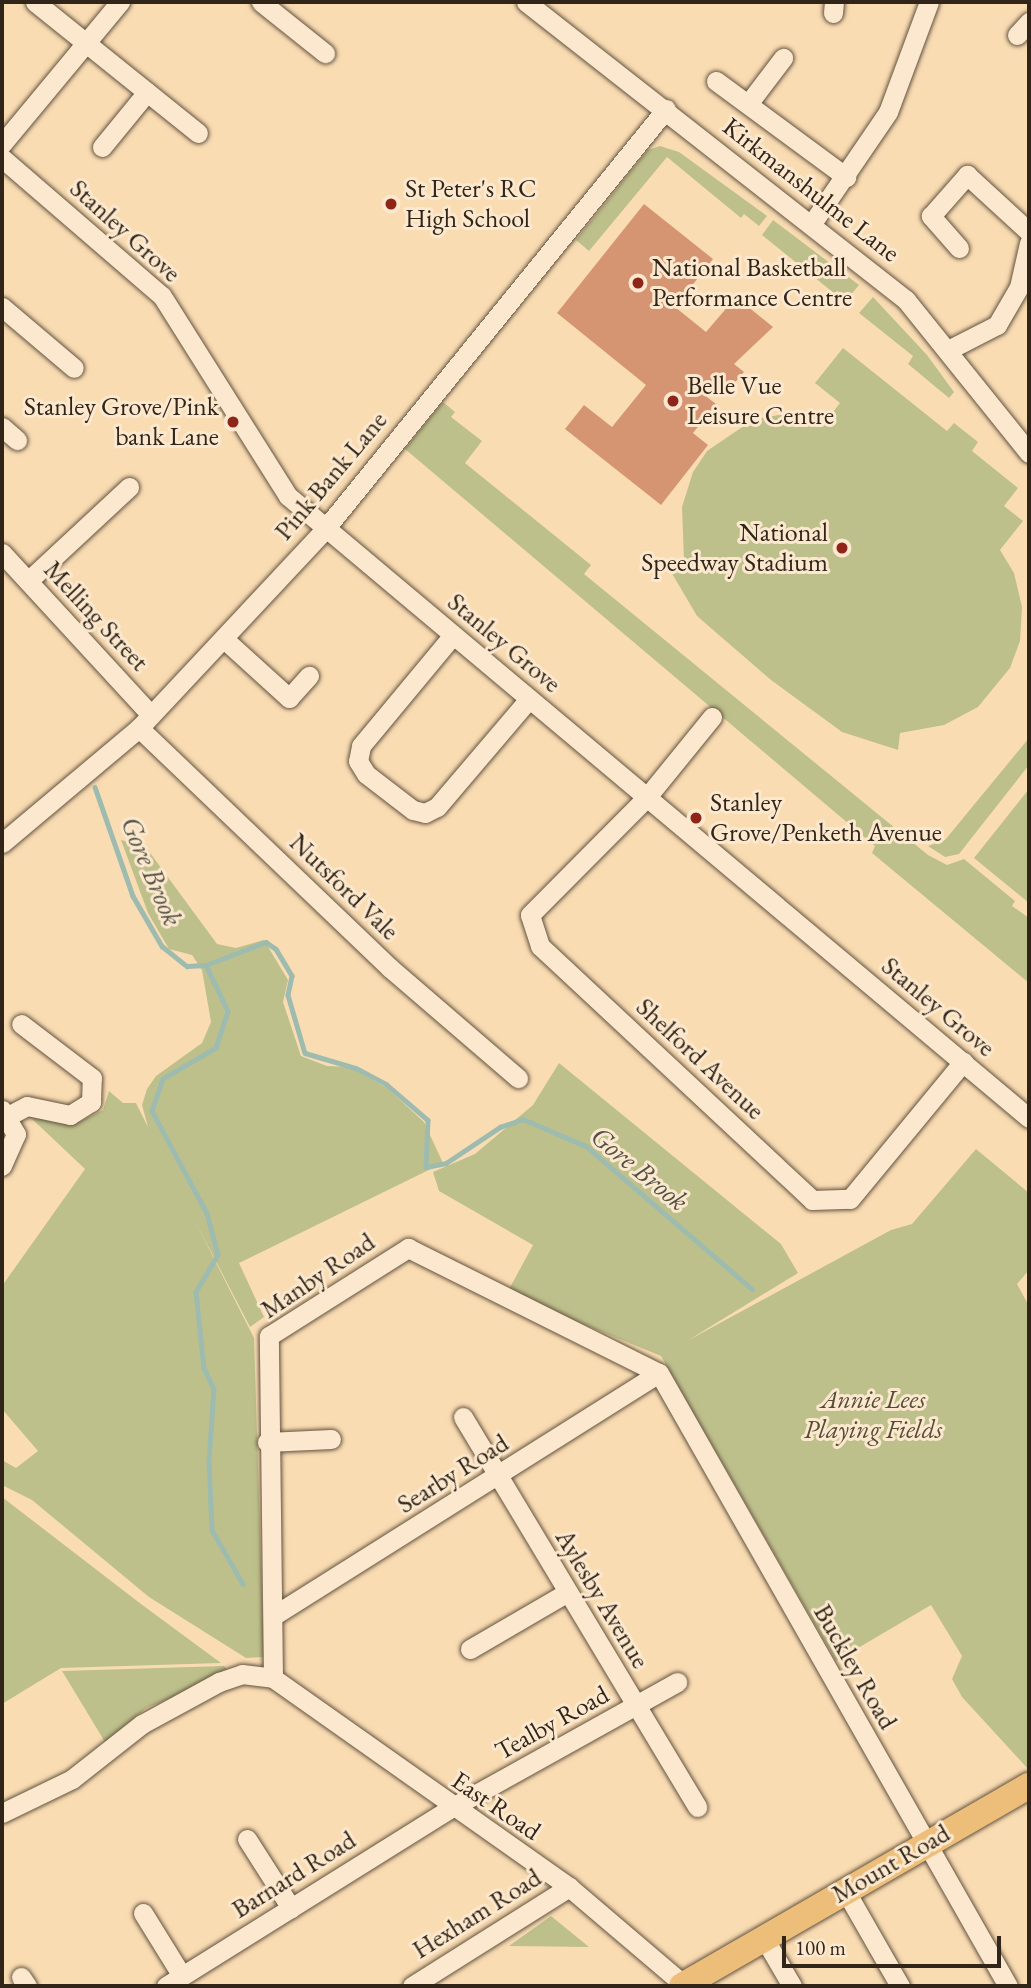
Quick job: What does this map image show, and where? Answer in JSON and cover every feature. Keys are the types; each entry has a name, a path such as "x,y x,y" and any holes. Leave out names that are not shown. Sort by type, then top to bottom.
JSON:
{"main road":[{"name":"Mount Road","path":"683,1985 1029,1786"}],"street":[{"path":"35,2 198,133"},
{"path":"2,144 120,2"},
{"path":"261,2 325,53"},
{"name":"Kirkmanshulme Lane","path":"526,2 813,222 906,300 950,349 1029,453"},
{"path":"813,222 888,112 929,2"},
{"path":"748,104 782,58"},
{"path":"716,81 846,177"},
{"path":"102,148 147,92"},
{"name":"Pink Bank Lane","path":"4,838 145,721 325,528 666,109"},
{"name":"Stanley Grove","path":"2,158 162,296 288,496 1029,1118"},
{"path":"959,248 931,216 967,174 1029,232"},
{"path":"950,349 997,325 1019,287 1029,243"},
{"path":"2,307 74,369"},
{"path":"2,427 17,440"},
{"path":"28,581 130,487"},
{"name":"Melling Street","path":"2,553 145,721"},
{"path":"453,635 361,746 359,761 366,774 413,810 425,813 438,807 529,699"},
{"path":"224,639 289,698 309,676"},
{"path":"647,797 712,717"},
{"name":"Nutsford Vale","path":"145,721 390,968 518,1078"},
{"name":"Shelford Avenue","path":"647,797 530,915 540,946 812,1200 850,1199 962,1062"},
{"path":"2,1166 16,1135 5,1113 27,1106 70,1115 91,1101 92,1078 21,1024"},
{"name":"Manby Road","path":"273,1678 268,1442 269,1336 408,1248 659,1373"},
{"name":"Searby Road","path":"273,1616 499,1478 659,1373"},
{"name":"Buckley Road","path":"659,1373 1008,1986"},
{"name":"Aylesby Avenue","path":"463,1417 697,1807"},
{"path":"268,1442 331,1439"},
{"path":"470,1649 568,1592"},
{"path":"2,1813 72,1779 142,1724 219,1682 242,1674 273,1678"},
{"name":"East Road","path":"273,1678 451,1808 569,1887 683,1985"},
{"name":"Tealby Road","path":"451,1808 677,1682"},
{"name":"Barnard Road","path":"174,1981 451,1808"},
{"path":"247,1839 291,1908"},
{"name":"Hexham Road","path":"412,1986 569,1887"},
{"path":"845,1890 900,1986"},
{"path":"143,1913 174,1981"},
{"path":"764,1938 792,1986"}],"green space":[{"path":"660,146 679,152 767,216 759,226 744,214 741,218 667,157 589,251 576,240 648,150"},
{"path":"773,220 859,285 845,302 762,235"},
{"path":"873,297 927,355 954,392 949,398 908,364 913,356 859,313"},
{"name":"National Speedway Stadium","path":"843,348 947,431 954,423 978,442 972,451 1018,488 1004,506 1023,521 1000,550 1014,573 1022,607 1020,641 1010,668 978,707 944,725 900,733 898,750 842,732 771,680 697,616 667,565 684,560 682,507 693,472 707,451 754,419 799,412 830,416 840,403 815,383"},
{"path":"443,402 455,412 451,417 482,441 465,463 591,565 584,574 928,855 947,865 964,859 1015,901 1012,906 1029,918 1029,983 872,853 875,846 405,449"},
{"path":"1029,738 1029,765 959,854 945,857 928,846 945,840"},
{"path":"1029,789 1029,903 974,858"},
{"path":"121,840 145,846 217,944 236,948 264,940 288,980 283,1002 301,1056 327,1066 350,1067 387,1088 424,1122 443,1163 239,1263 264,1317 250,1327 194,1219 254,1338 264,1657 246,1658 149,1597 32,1500 2,1485 2,1460 16,1468 38,1451 2,1409 2,1286 85,1169 30,1117 75,1124 103,1110 109,1091 123,1103 136,1103 148,1127 142,1105 147,1089 156,1076 202,1043 211,1022 202,970 192,955 169,949 148,913"},
{"name":"Annie Lees Playing Fields","path":"559,1063 781,1244 798,1273 687,1341 891,1230 912,1224 976,1149 1029,1193 1029,1270 1017,1284 1029,1306 1029,1770 962,1697 952,1679 962,1656 931,1605 836,1661 661,1356 507,1293 533,1245 439,1191 433,1172 475,1154 533,1105"},
{"path":"2,1497 221,1663 61,1668 2,1704"},
{"path":"224,1666 232,1674 146,1708 105,1742 62,1671"},
{"path":"551,1916 589,1947 509,1946"}],"building":[{"path":"644,204 713,259 675,307 706,332 736,297 773,327 734,364 744,372 731,387 721,379 707,397 716,404 693,433 708,445 661,505 565,429 584,405 612,427 646,385 557,313"}],"waterway":[{"name":"Gore Brook","path":"95,787 133,896 162,946 187,966 206,965 266,942 276,949 292,976 288,995 305,1053 356,1068 386,1084 428,1120 426,1167 446,1163 500,1127 523,1119 586,1146 752,1289"},
{"path":"206,965 228,1011 216,1048 163,1079 152,1111 207,1213 218,1255 196,1292 204,1368 214,1389 209,1461 212,1530 243,1584"}],"place":[{"name":"St Peter's RC High School","path":"391,204"},
{"name":"National Basketball Performance Centre","path":"638,283"},
{"name":"Belle Vue Leisure Centre","path":"673,401"},
{"name":"Stanley Grove/Pink bank Lane","path":"233,422"},
{"name":"National Speedway Stadium","path":"842,548"},
{"name":"Stanley Grove/Penketh Avenue","path":"696,818"}]}
